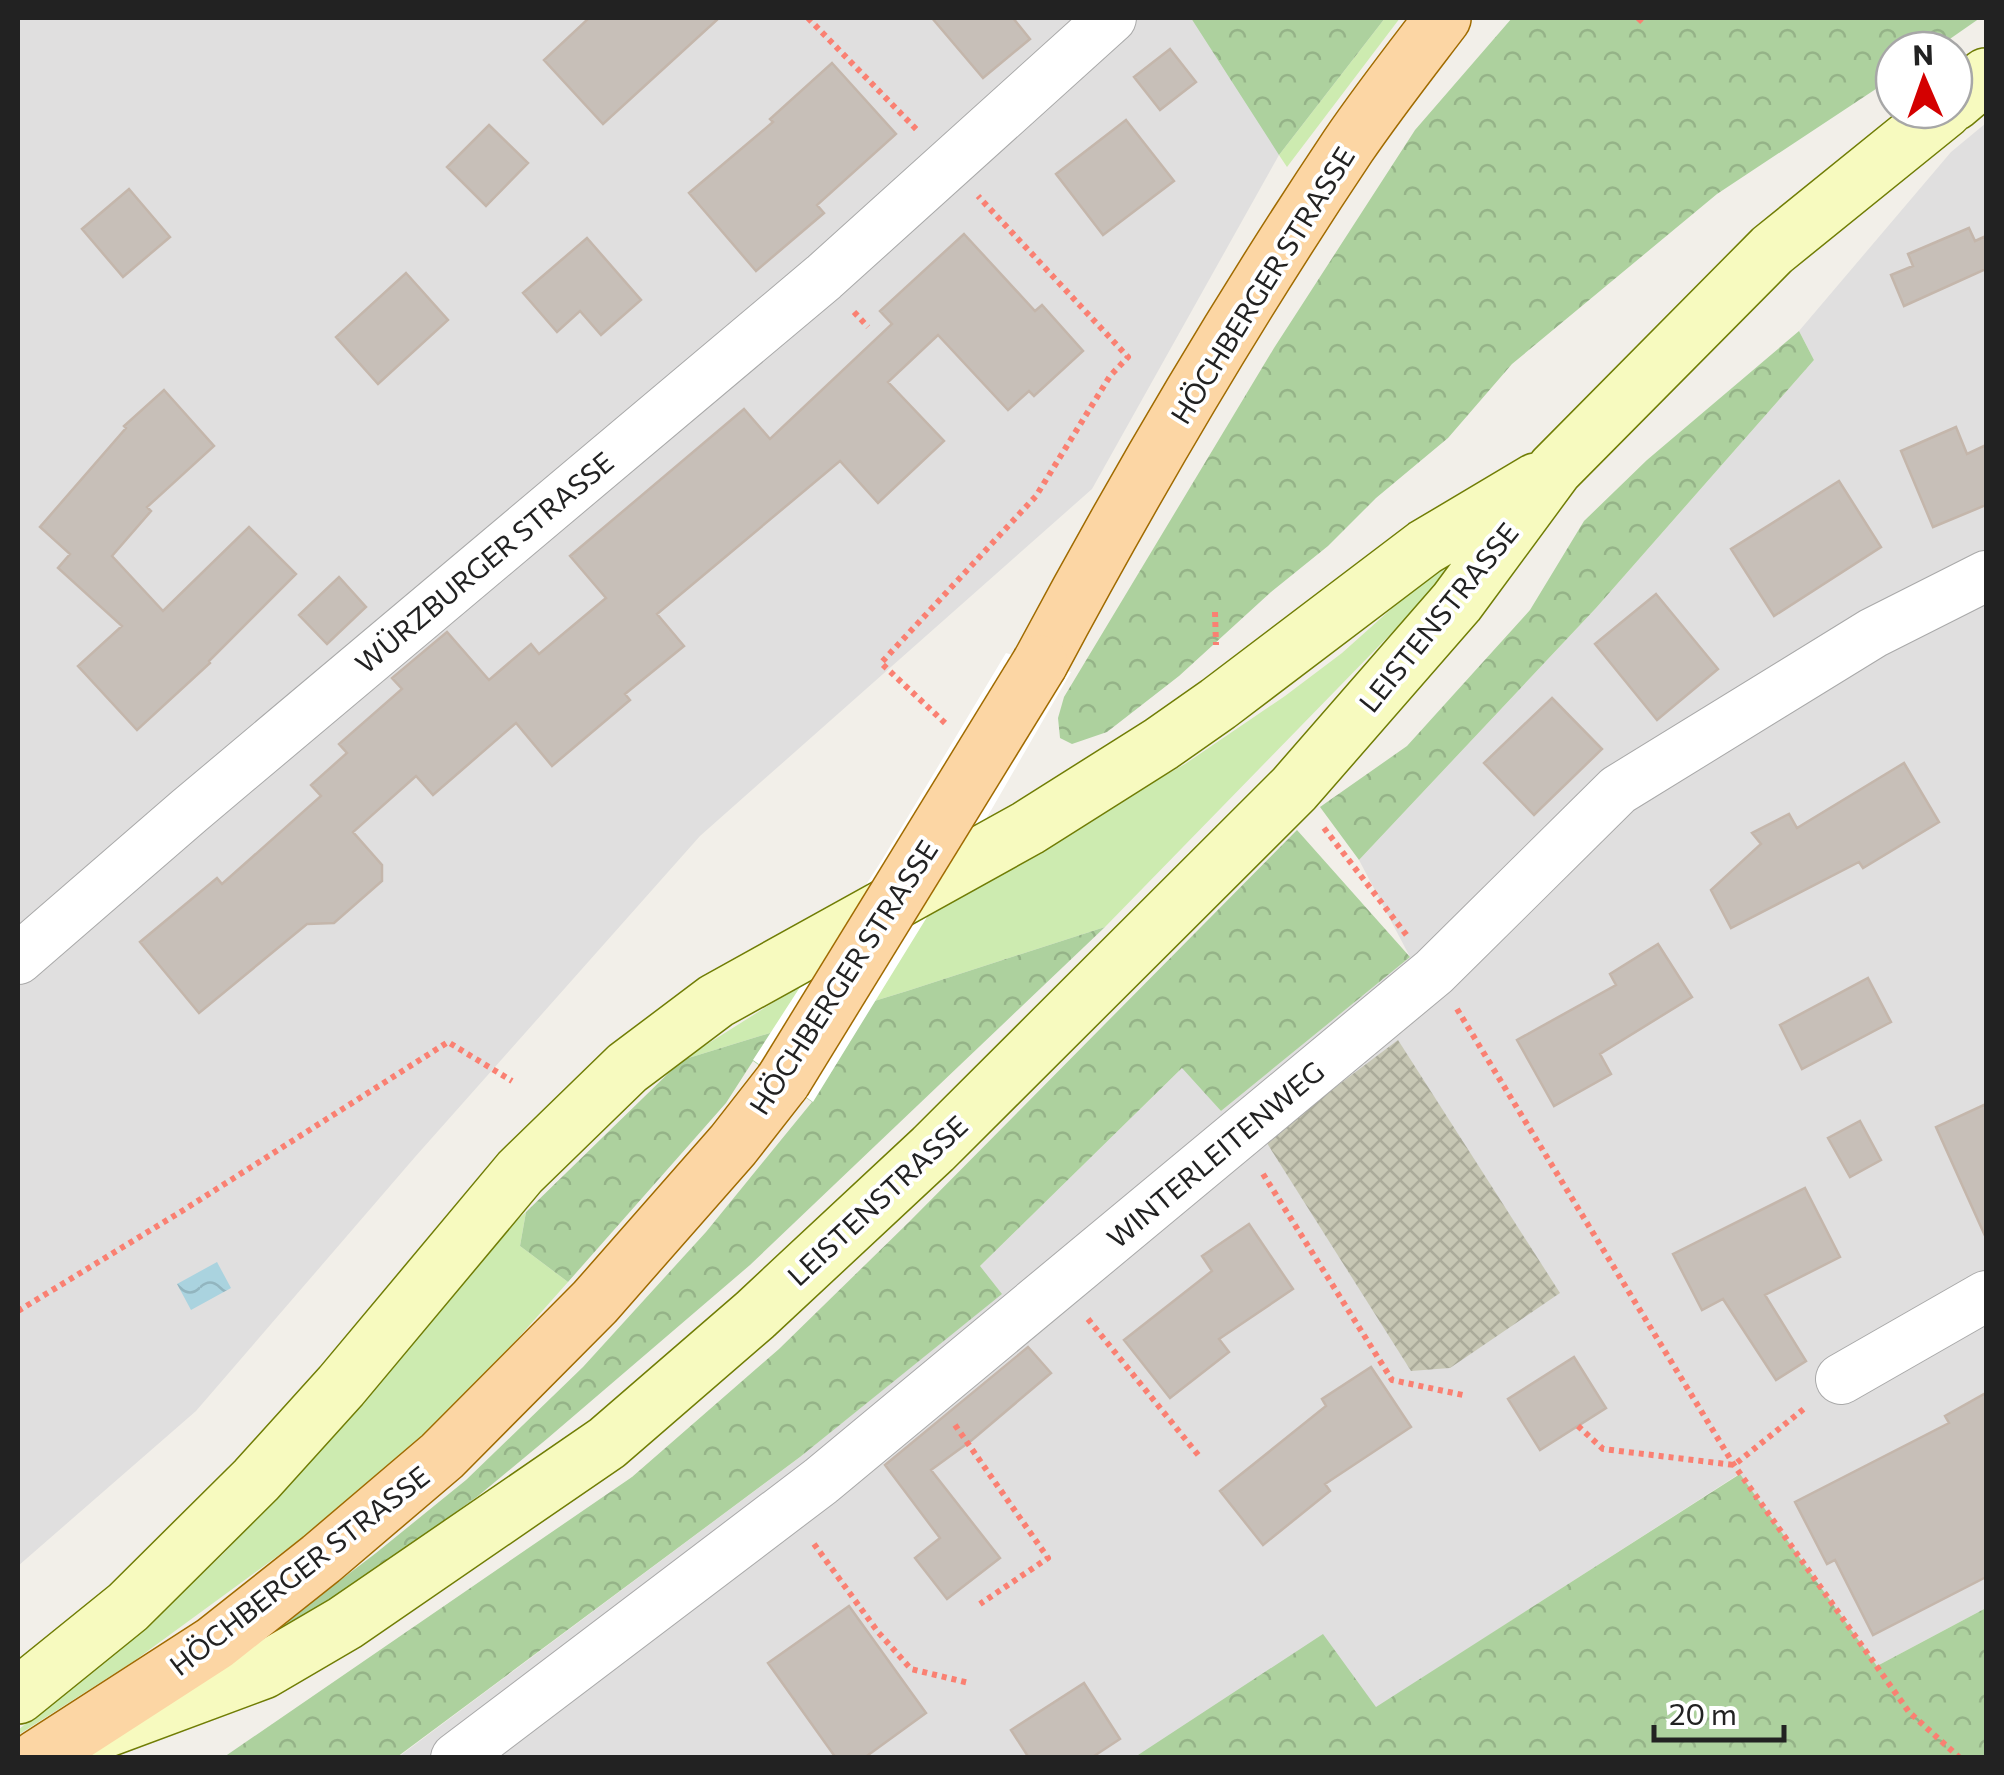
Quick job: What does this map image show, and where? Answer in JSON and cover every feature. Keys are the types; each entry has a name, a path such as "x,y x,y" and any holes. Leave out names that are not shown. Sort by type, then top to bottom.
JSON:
{"main road":[{"name":"HÖCHBERGER STRASSE","path":"46,1753 215,1643 442,1456 666,1223 783,1081 1040,663 1103,544 1216,355 1350,144 1443,18"},
{"name":"LEISTENSTRASSE","path":"46,1753 264,1672 345,1624 606,1443 755,1314 933,1150 1294,789 1457,602 1555,470 1772,250 1920,130"},
{"name":"LEISTENSTRASSE","path":"18,1696 128,1607 256,1480 341,1386 520,1172 628,1068 716,1001 1028,828 1161,744 1425,547 1555,470"}],"street":[{"path":"949,164 1112,18"},
{"name":"WÜRZBURGER STRASSE","path":"18,959 824,277 949,164"},
{"name":"WINTERLEITENWEG","path":"456,1758 787,1507 1434,972 1618,790 1872,633 1986,576"},
{"path":"1841,1379 1986,1296"}],"path":[{"path":"808,18 1128,358 1110,376 1036,496 882,663 906,688"},
{"path":"1294,789 1434,972 1734,1465 1909,1712 1960,1758"},
{"path":"18,1311 448,1042 512,1081"},
{"path":"1238,1134 1392,1380 1463,1395"},
{"path":"1059,1283 1200,1456"},
{"path":"1578,1426 1603,1449 1734,1465 1841,1379"},
{"path":"930,1390 1048,1558 980,1604"},
{"path":"787,1507 878,1632 911,1668 970,1682"}],"shaded area":[{"path":"18,18 1385,18 1279,155 1092,489 700,836 196,1411 18,1566"},
{"path":"1986,123 1986,1608 1877,1666 1739,1474 1376,1708 1136,1757 397,1758 800,1457 1001,1294 979,1267 1183,1067 1221,1111 1410,957 1359,860 1596,608 1814,360 1799,331 1951,152"},
{"path":"1398,1040 1560,1293 1450,1368 1411,1371 1265,1140"}],"green space":[{"path":"1191,18 1385,18 1279,155"},
{"path":"1385,18 1400,18 1287,167 1279,155"},
{"path":"1512,18 1980,18 1963,30 1874,30 1874,90 1717,194 1512,364 1448,438 1179,676 1107,732 1072,744 1060,738 1058,718 1064,697 1274,348 1415,130"},
{"path":"1799,331 1814,360 1596,608 1359,860 1320,807 1407,746 1530,610 1584,521 1647,460"},
{"path":"1484,526 1492,530 1105,927 682,1060 963,890 1185,764 1342,653"},
{"path":"1297,830 1410,957 1221,1111 1182,1068 980,1266 1002,1294 800,1457 397,1757 224,1757 632,1477 779,1349"},
{"path":"1105,927 750,1265 548,1438 478,1496 385,1563 311,1614 262,1640 466,1480 583,1367 706,1232 812,1102 753,1061 726,1103 568,1282 520,1246 526,1212 682,1060"},
{"path":"526,1212 520,1246 568,1282 423,1445 134,1661 18,1735 18,1730 153,1620 223,1554 298,1474 476,1258"},
{"path":"1740,1474 1877,1666 1986,1608 1986,1757 1135,1757 1323,1634 1376,1707"}],"water":[{"path":"217,1262 231,1288 191,1310 177,1284"}],"pier":[{"path":"1006,653 1071,672 964,857 813,1102 753,1060 882,860"}],"building":[{"path":"589,18 719,18 603,124 544,60"},
{"path":"932,18 1013,18 1030,39 983,78"},
{"path":"1170,49 1196,82 1160,110 1134,77"},
{"path":"832,63 896,134 817,205 824,213 756,271 689,193 773,122 770,119"},
{"path":"1126,120 1174,181 1103,235 1056,174"},
{"path":"489,125 528,163 486,206 447,167"},
{"path":"129,189 170,237 123,277 82,229"},
{"path":"1969,228 1975,241 1986,236 1986,269 1904,306 1891,275 1913,266 1908,254"},
{"path":"964,234 1035,311 1042,305 1083,351 1034,396 1029,391 1008,410 938,335 888,382 944,441 878,503 840,461 657,614 684,646 625,694 630,700 552,766 516,723 433,795 416,776 353,832 382,865 382,881 334,923 307,924 199,1013 140,942 217,878 222,884 321,796 311,785 347,753 339,744 402,689 392,678 447,632 489,680 531,644 539,654 606,598 570,556 744,409 770,439 892,324 880,311"},
{"path":"587,238 641,300 601,335 580,311 557,332 523,293"},
{"path":"406,273 448,320 378,384 336,337"},
{"path":"164,390 214,446 147,507 151,511 112,556 163,611 249,527 296,574 210,663 137,730 78,666 122,626 58,568 70,554 40,527 124,426"},
{"path":"1956,427 1967,454 1986,445 1986,505 1933,527 1901,451"},
{"path":"1839,481 1881,547 1774,616 1731,549"},
{"path":"339,577 366,607 327,644 299,615"},
{"path":"1656,594 1718,669 1657,720 1595,644"},
{"path":"1552,698 1602,749 1534,815 1484,763"},
{"path":"1904,763 1939,822 1863,868 1859,862 1731,928 1711,890 1761,844 1752,833 1789,814 1797,828"},
{"path":"1658,944 1692,997 1600,1054 1611,1074 1554,1106 1517,1040 1616,985 1610,974"},
{"path":"1868,978 1891,1022 1802,1069 1780,1025"},
{"path":"1986,1104 1986,1238 1936,1127"},
{"path":"1860,1121 1881,1160 1850,1177 1828,1138"},
{"path":"1805,1188 1840,1257 1765,1295 1806,1361 1776,1380 1723,1299 1702,1310 1673,1254"},
{"path":"1249,1224 1293,1289 1219,1339 1229,1352 1170,1398 1124,1340 1212,1271 1202,1256"},
{"path":"1028,1347 1051,1373 931,1470 1000,1558 947,1599 915,1558 940,1538 885,1465"},
{"path":"1574,1357 1606,1408 1540,1450 1508,1399"},
{"path":"1371,1367 1411,1427 1325,1484 1330,1491 1263,1545 1220,1491 1326,1406 1322,1399"},
{"path":"1986,1393 1986,1577 1873,1635 1835,1560 1827,1564 1795,1502 1949,1423 1945,1416"},
{"path":"849,1606 926,1713 864,1758 836,1758 768,1663"},
{"path":"1084,1683 1120,1739 1091,1758 1029,1758 1011,1730"}]}
